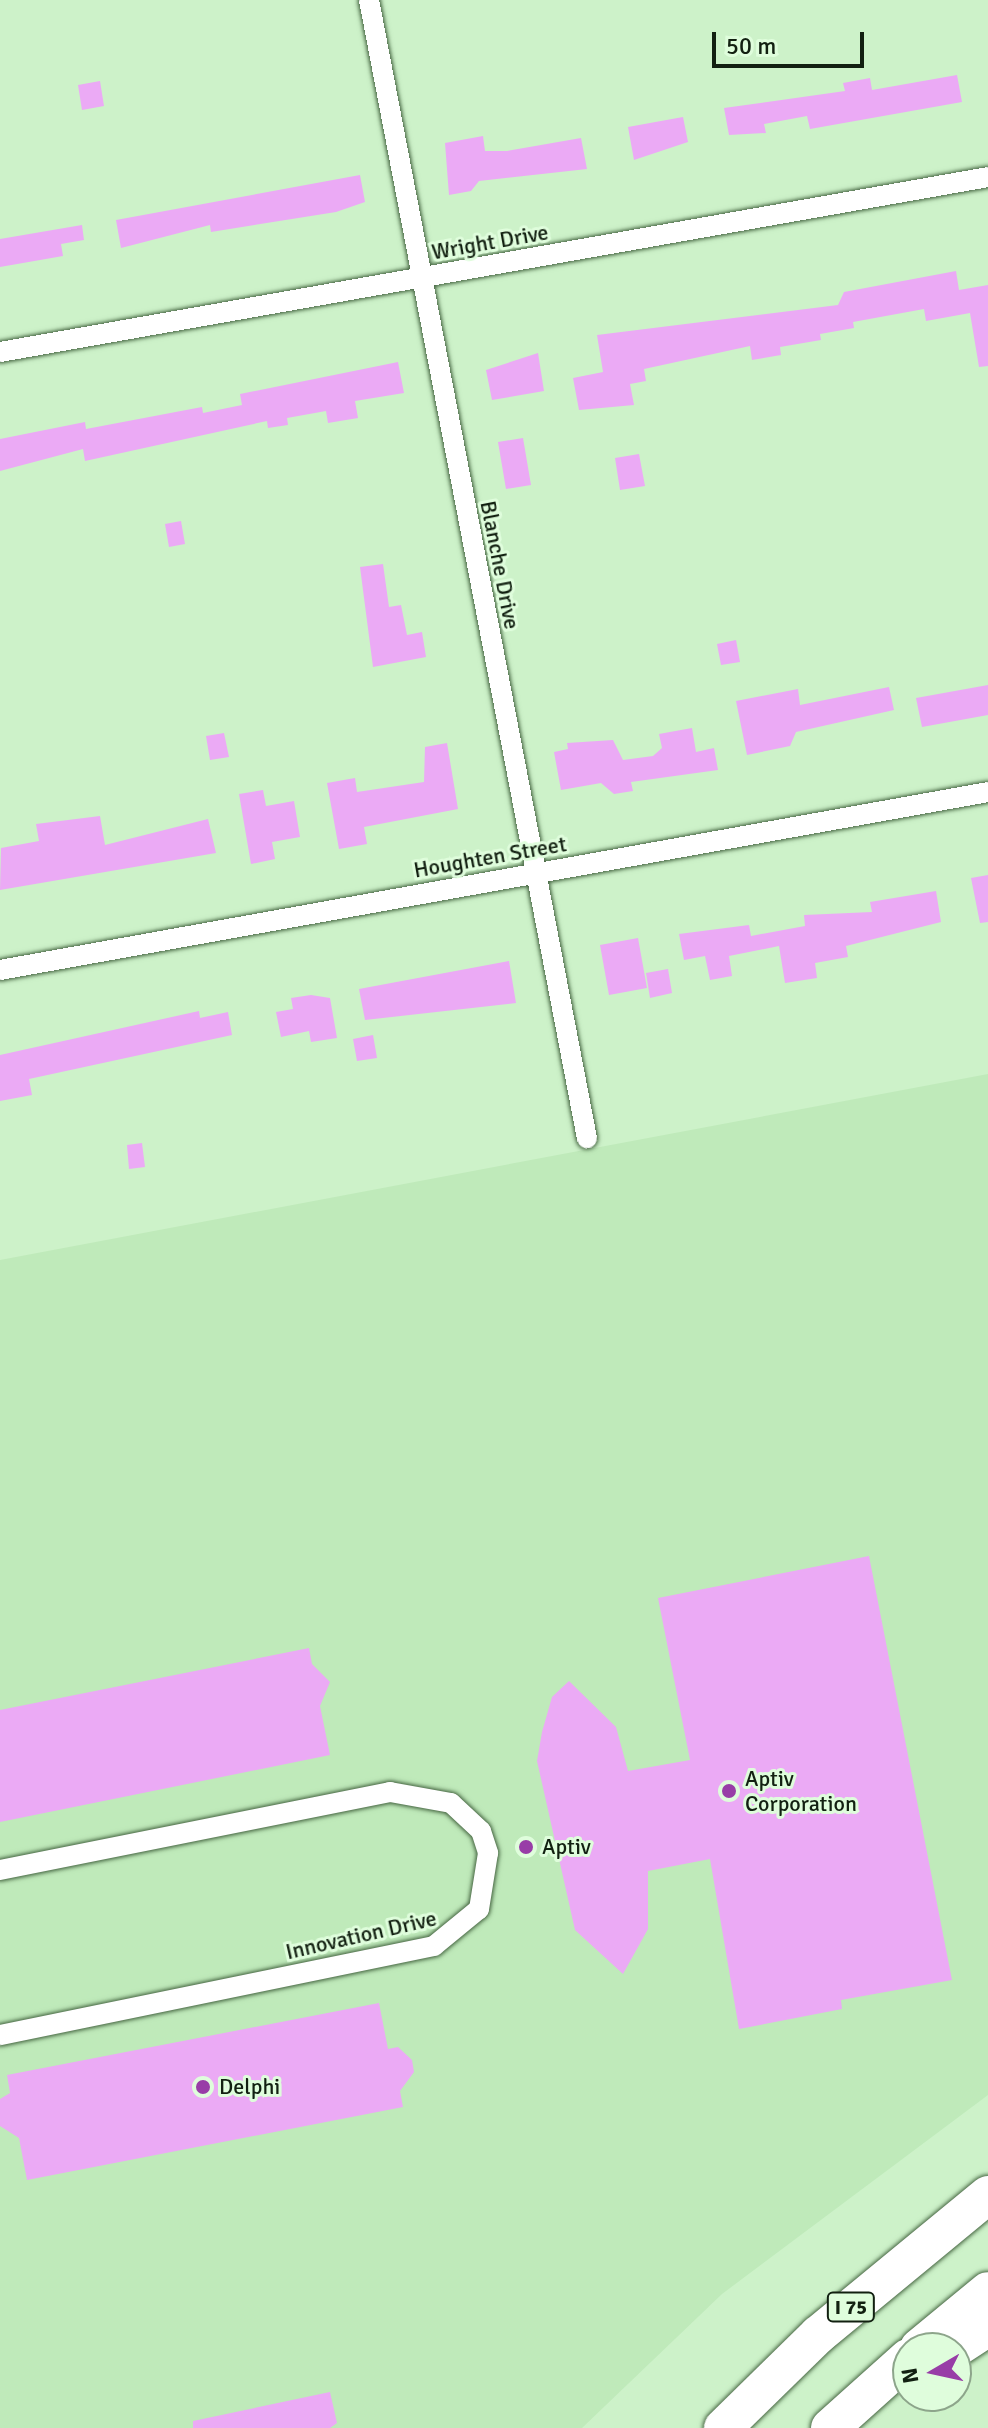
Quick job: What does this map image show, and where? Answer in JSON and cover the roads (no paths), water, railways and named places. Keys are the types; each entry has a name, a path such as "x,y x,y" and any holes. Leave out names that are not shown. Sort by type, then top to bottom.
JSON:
{"highway":[{"name":"I 75","path":"723,2428 818,2335 988,2195"},
{"path":"938,2332 988,2291"},
{"path":"832,2428 892,2373"},
{"path":"832,2428 892,2390"}],"street":[{"name":"Blanche Drive","path":"369,0 587,1138"},
{"name":"Wright Drive","path":"0,352 988,177"},
{"name":"Houghten Street","path":"0,970 988,792"},
{"name":"Innovation Drive","path":"0,1870 390,1792 451,1803 481,1831 488,1853 479,1909 434,1946 0,2035"}],"place":[{"name":"Aptiv Corporation","path":"729,1791"},
{"name":"Aptiv","path":"526,1847"},
{"name":"Delphi","path":"203,2087"}]}
